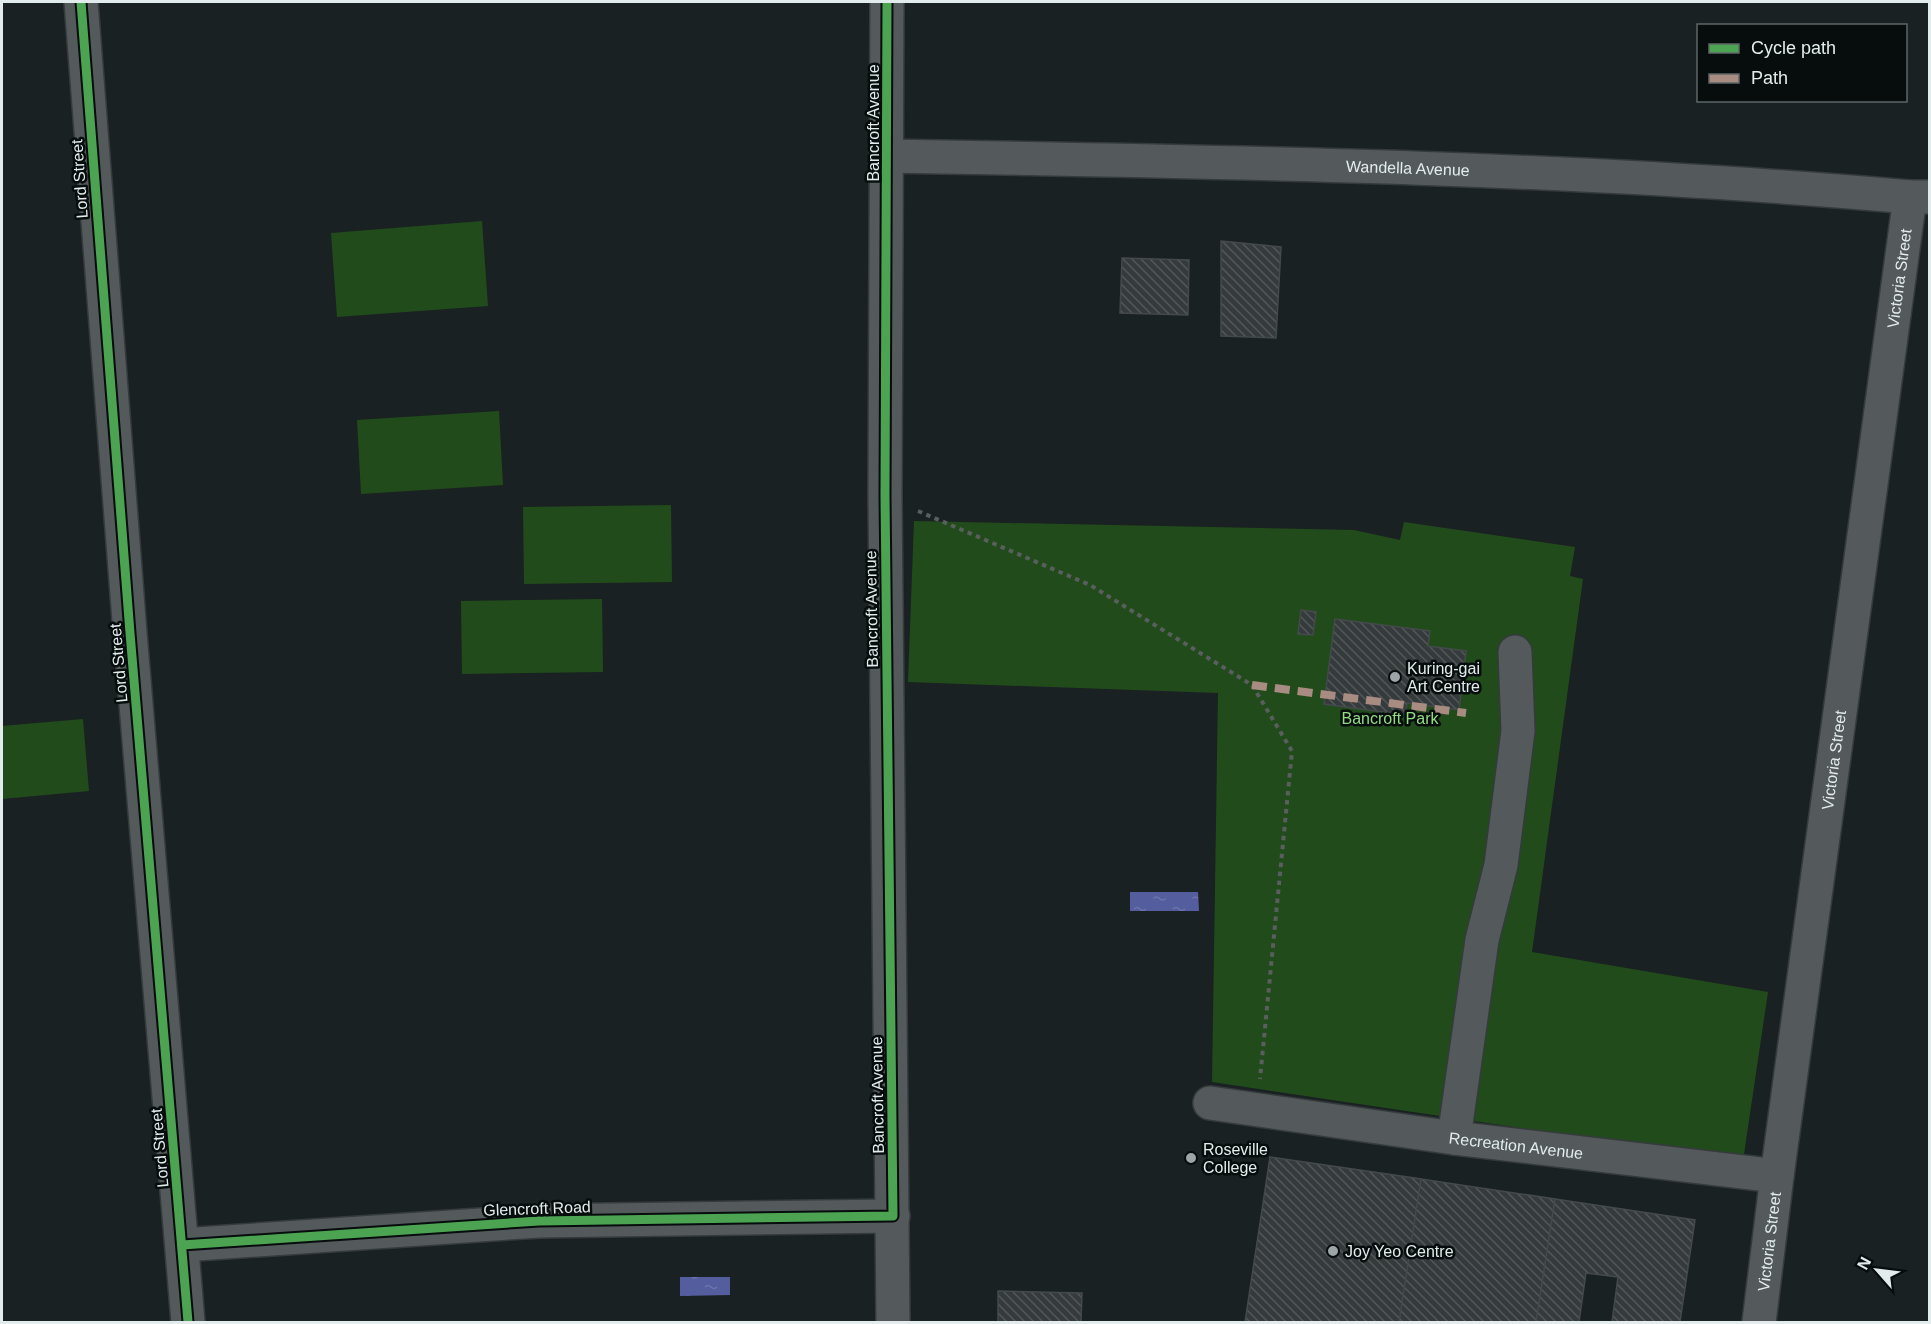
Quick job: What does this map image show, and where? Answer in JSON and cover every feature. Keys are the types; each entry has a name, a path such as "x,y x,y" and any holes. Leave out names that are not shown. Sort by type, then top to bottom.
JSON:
{"street":[{"name":"Lord Street","path":"81,2 131,645 188,1323"},
{"name":"Bancroft Avenue","path":"887,2 885,496 893,1323"},
{"name":"Wandella Avenue","path":"888,156 1347,165 1785,186 1920,197"},
{"name":"Victoria Street","path":"1760,1323 1777,1176 1920,197"},
{"path":"1454,1138 1482,940 1501,865 1517,742 1515,652"},
{"name":"Recreation Avenue","path":"1210,1103 1454,1138 1777,1176"},
{"name":"Glencroft Road","path":"182,1245 539,1221 893,1216"}],"path":[{"path":"885,496 1090,585 1252,685 1287,742 1292,751 1256,1111"}],"green space":[{"path":"482,221 488,306 337,317 331,233"},
{"path":"499,411 503,485 361,494 357,420"},
{"path":"671,505 672,582 524,584 523,507"},
{"name":"Bancroft Park","path":"914,521 1354,530 1400,540 1404,522 1575,547 1570,576 1583,579 1532,952 1768,992 1743,1161 1212,1082 1218,693 908,682"},
{"path":"602,599 603,672 462,674 461,601"},
{"path":"83,719 89,791 2,799 2,726"}],"water":[{"path":"1130,892 1198,892 1199,911 1130,911"},
{"path":"680,1277 730,1277 730,1295 680,1296"}],"building":[{"path":"1221,241 1281,247 1276,338 1221,336"},
{"path":"1122,258 1189,260 1188,315 1120,313"},
{"path":"1301,610 1316,612 1313,635 1298,634"},
{"name":"Kuring-gai Art Centre","path":"1335,619 1430,631 1428,646 1466,651 1459,710 1407,703 1405,715 1324,704"},
{"name":"Joy Yeo Centre","path":"1270,1157 1421,1179 1399,1322 1245,1322"},
{"path":"1421,1179 1555,1199 1536,1322 1399,1322"},
{"path":"1555,1199 1695,1220 1680,1322 1612,1322 1618,1277 1586,1273 1579,1322 1536,1322"},
{"path":"998,1291 1082,1293 1081,1322 998,1322"}],"marked path":[{"path":"1252,685 1466,713"}],"cycle path":[{"path":"81,2 130,633 188,1322"},
{"path":"182,1245 539,1221 893,1216 885,496 887,2"}],"place":[{"name":"Kuring-gai Art Centre","path":"1395,677"},
{"name":"Roseville College","path":"1191,1158"},
{"name":"Joy Yeo Centre","path":"1333,1251"}]}
